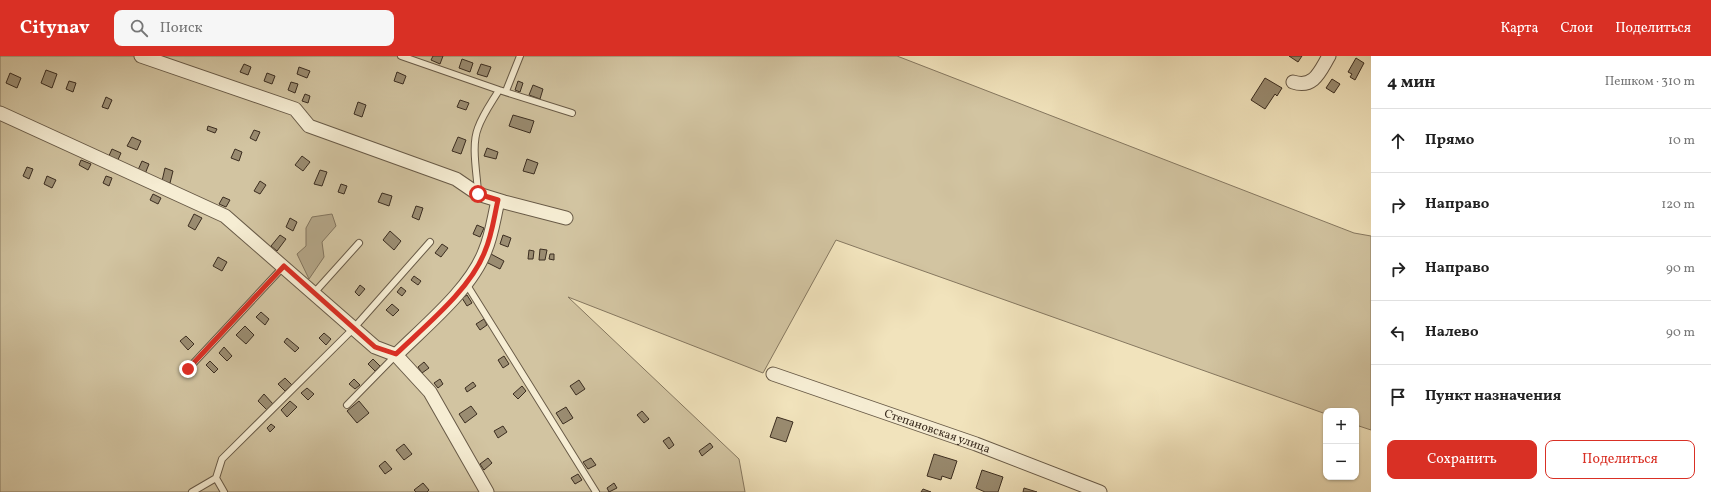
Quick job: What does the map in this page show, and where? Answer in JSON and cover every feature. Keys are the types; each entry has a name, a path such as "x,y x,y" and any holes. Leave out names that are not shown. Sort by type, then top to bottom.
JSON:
{"street":[{"path":"141,56 295,109 309,126 456,179 478,194 566,218"},
{"path":"1293,82 1300,84 1311,81 1318,76 1329,56"},
{"path":"0,113 225,216 375,347 396,354 430,392 488,492"},
{"path":"396,354 467,284 485,252 492,230 498,200"},
{"name":"Степановская улица","path":"773,374 976,444 1100,492"}],"lane":[{"path":"401,56 572,113"},
{"path":"478,194 475,146 477,129 483,116 503,91 520,56"},
{"path":"192,492 216,478 222,459 353,328 430,242"},
{"path":"314,293 359,243"},
{"path":"188,369 284,266"},
{"path":"467,284 596,492"},
{"path":"347,405 396,354"},
{"path":"216,478 224,492"}],"shaded area":[{"path":"0,56 897,56 1354,233 1371,236 1371,430 1359,426 1359,408 1323,408 1323,413 836,240 763,373 568,297 739,459 745,492 0,492"},
{"path":"332,214 336,226 322,242 324,257 309,279 297,254 306,246 306,228 312,217"}],"building":[{"path":"433,56 443,56 440,64 431,60"},
{"path":"1289,56 1302,56 1298,62"},
{"path":"1356,58 1364,63 1355,80 1350,77 1352,74 1348,72"},
{"path":"462,59 473,63 470,72 459,68"},
{"path":"244,64 251,67 248,75 240,72"},
{"path":"481,64 491,67 487,77 477,74"},
{"path":"299,67 310,71 307,78 297,74"},
{"path":"46,70 57,74 52,88 41,83"},
{"path":"397,72 406,76 403,84 394,81"},
{"path":"10,73 21,78 17,88 6,83"},
{"path":"267,73 275,76 272,84 264,81"},
{"path":"1265,78 1282,88 1277,96 1275,94 1265,109 1251,100"},
{"path":"1332,79 1340,84 1334,93 1326,88"},
{"path":"69,81 76,83 73,92 66,89"},
{"path":"518,81 523,83 520,92 515,90"},
{"path":"291,82 298,84 295,93 288,90"},
{"path":"533,85 543,89 540,99 529,95"},
{"path":"305,94 310,96 308,103 302,101"},
{"path":"106,97 112,100 108,109 102,107"},
{"path":"460,100 469,103 466,110 457,107"},
{"path":"358,102 366,105 362,117 354,114"},
{"path":"513,115 534,121 530,133 509,126"},
{"path":"208,126 217,129 215,133 207,130"},
{"path":"254,130 260,132 256,141 250,138"},
{"path":"132,137 141,141 137,150 127,146"},
{"path":"458,137 466,140 461,154 452,151"},
{"path":"487,148 498,152 496,159 484,156"},
{"path":"112,149 121,153 117,162 108,158"},
{"path":"235,149 242,152 239,161 231,158"},
{"path":"302,156 310,162 303,171 295,165"},
{"path":"527,159 538,163 534,174 523,171"},
{"path":"81,160 91,164 88,170 79,165"},
{"path":"142,161 149,164 145,174 138,170"},
{"path":"27,167 33,169 29,179 23,176"},
{"path":"165,168 173,171 170,183 162,181"},
{"path":"320,170 327,172 322,186 314,184"},
{"path":"47,176 56,180 52,188 44,184"},
{"path":"106,176 112,178 109,186 103,183"},
{"path":"260,181 266,185 260,194 254,191"},
{"path":"341,184 347,186 344,194 338,192"},
{"path":"382,193 392,196 389,206 378,202"},
{"path":"153,194 161,198 158,204 150,200"},
{"path":"223,197 230,200 226,207 219,204"},
{"path":"416,206 423,208 419,220 412,217"},
{"path":"194,214 202,218 195,230 188,226"},
{"path":"290,218 297,222 293,231 286,227"},
{"path":"477,225 484,228 480,237 473,234"},
{"path":"390,231 401,241 394,250 383,240"},
{"path":"280,235 286,239 277,251 271,246"},
{"path":"503,235 511,238 508,247 500,244"},
{"path":"442,244 448,248 441,257 435,253"},
{"path":"540,249 547,250 545,260 539,260"},
{"path":"529,250 534,251 533,259 528,259"},
{"path":"491,254 504,261 500,269 486,262"},
{"path":"550,254 554,254 554,260 549,259"},
{"path":"218,257 227,262 222,271 213,266"},
{"path":"414,276 421,281 418,285 411,280"},
{"path":"360,285 365,289 359,296 355,292"},
{"path":"401,287 406,291 402,296 397,292"},
{"path":"467,295 472,303 467,306 462,298"},
{"path":"392,304 399,310 393,316 386,310"},
{"path":"261,312 269,319 265,325 256,317"},
{"path":"484,319 487,325 480,330 476,324"},
{"path":"245,326 254,335 246,344 236,335"},
{"path":"324,333 331,339 326,345 319,338"},
{"path":"186,336 194,344 188,350 180,341"},
{"path":"287,338 299,348 295,352 284,342"},
{"path":"224,347 232,356 227,361 219,353"},
{"path":"504,356 509,364 503,368 498,360"},
{"path":"373,359 380,366 375,371 368,364"},
{"path":"210,361 218,369 214,373 206,365"},
{"path":"424,362 429,368 422,373 418,367"},
{"path":"285,378 292,385 285,391 278,384"},
{"path":"354,379 360,385 355,389 349,384"},
{"path":"440,379 443,384 438,388 434,383"},
{"path":"579,380 585,389 576,395 570,386"},
{"path":"473,382 476,386 467,392 465,388"},
{"path":"522,386 526,391 518,399 513,394"},
{"path":"307,388 314,394 308,400 301,393"},
{"path":"264,394 273,404 267,410 258,401"},
{"path":"290,401 297,407 287,417 281,410"},
{"path":"359,401 369,413 357,423 347,411"},
{"path":"471,406 477,414 465,423 459,414"},
{"path":"566,407 573,418 563,424 556,413"},
{"path":"642,411 649,419 644,423 637,415"},
{"path":"777,417 793,422 786,442 770,437"},
{"path":"271,424 275,427 270,432 267,428"},
{"path":"503,426 507,432 498,438 494,431"},
{"path":"669,437 674,445 669,449 663,441"},
{"path":"710,443 713,447 702,456 699,451"},
{"path":"404,444 412,454 404,460 396,450"},
{"path":"934,454 957,461 951,479 942,476 941,480 927,476"},
{"path":"488,458 492,463 484,470 480,464"},
{"path":"591,458 596,465 588,469 583,462"},
{"path":"385,461 392,469 385,474 379,466"},
{"path":"982,470 1003,477 998,492 985,492 976,488"},
{"path":"578,474 582,480 575,484 571,478"},
{"path":"423,483 429,490 427,492 416,492 414,490"},
{"path":"614,483 617,488 609,492 607,488"},
{"path":"1024,488 1037,492 1023,492"},
{"path":"923,489 931,492 921,492"}],"route":[{"path":"188,369 284,266 375,347 396,354 467,284 485,252 492,230 498,200 478,194"}]}
